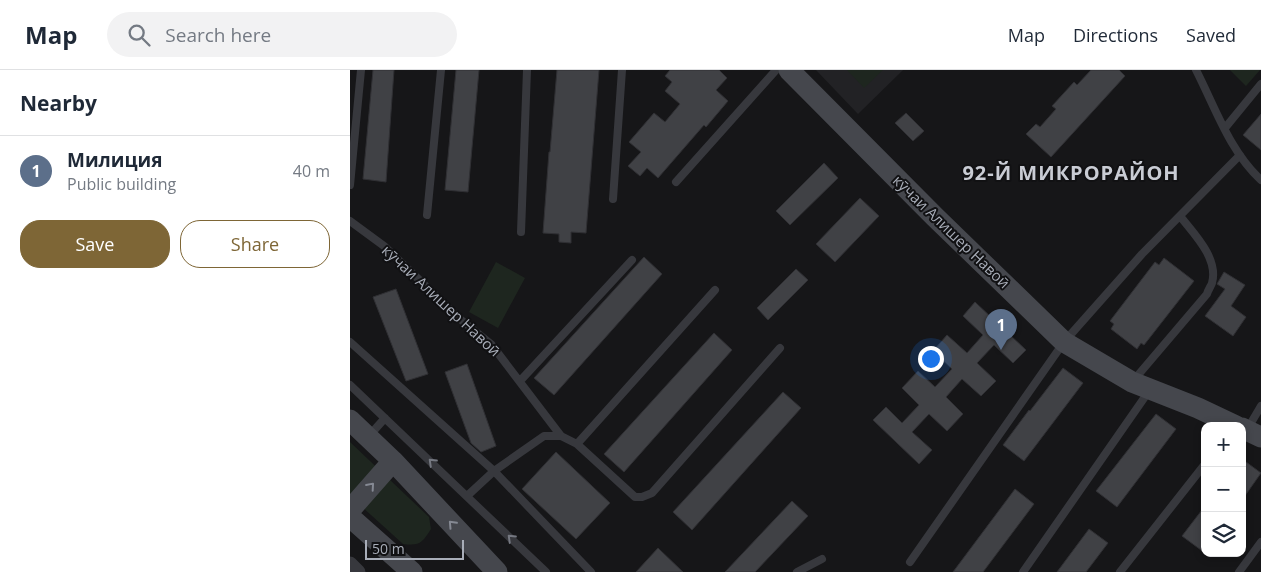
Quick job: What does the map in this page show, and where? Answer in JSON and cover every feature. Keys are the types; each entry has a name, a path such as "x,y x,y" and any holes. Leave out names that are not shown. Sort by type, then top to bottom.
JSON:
{"street":[{"name":"кӯчаи Алишер Навоӣ","path":"788,70 934,216 1064,342 1141,386 1228,422"},
{"path":"350,420 393,461 497,572"},
{"path":"350,510 393,461"},
{"path":"350,517 412,572"},
{"path":"350,564 358,572"}],"lane":[{"path":"350,185 361,70"},
{"path":"427,215 441,70"},
{"path":"521,232 527,70"},
{"path":"613,199 622,70"},
{"path":"676,182 776,70"},
{"path":"1196,70 1240,155 1261,180"},
{"path":"1225,128 1261,84"},
{"path":"910,562 1064,342 1142,254 1240,155"},
{"path":"1023,572 1141,386 1207,294 1212,282 1212,268 1208,254 1180,216"},
{"name":"кӯчаи Алишер Навоӣ","path":"350,221 384,246 460,319 491,344 561,436 577,444 635,497 642,497 652,493 780,348"},
{"path":"520,381 632,260"},
{"path":"577,444 715,290"},
{"path":"350,342 494,471 591,572"},
{"path":"350,385 546,572"},
{"path":"1246,425 1261,406"},
{"path":"368,437 385,418"},
{"path":"467,496 494,471 544,436 561,436"},
{"path":"1120,572 1203,467"},
{"path":"1239,572 1261,542"},
{"path":"797,572 822,559"}],"shaded area":[{"path":"816,70 903,70 858,114"},
{"path":"847,70 883,70 864,88"},
{"path":"1230,70 1260,70 1246,86"},
{"path":"496,262 525,278 498,328 469,312"},
{"path":"350,442 429,517 431,529 420,542 417,544 403,544 350,496"}],"building":[{"path":"373,70 394,70 386,182 363,179"},
{"path":"456,70 479,70 468,192 445,190"},
{"path":"557,70 599,70 586,233 571,232 571,243 559,242 559,234 543,233"},
{"path":"670,70 719,70 727,78 716,90 728,101 706,127 704,125 658,178 647,168 640,176 628,166 641,152 629,142 654,113 665,122 680,104 665,91 672,82 665,76"},
{"path":"1091,70 1119,70 1125,76 1051,157 1026,134 1036,124 1040,127 1056,109 1052,106 1074,82 1077,85"},
{"path":"906,113 924,131 913,141 895,123"},
{"path":"1261,114 1261,150 1243,135"},
{"path":"824,163 838,178 790,225 776,211"},
{"path":"860,198 879,216 835,262 816,244"},
{"path":"644,257 662,274 554,395 534,378"},
{"path":"1164,258 1194,281 1144,345 1141,343 1137,349 1111,329 1114,324 1110,321 1155,262 1159,265"},
{"path":"796,269 808,280 768,320 757,308"},
{"path":"1224,272 1245,285 1231,306 1246,317 1233,336 1205,316 1225,289 1217,284"},
{"path":"396,289 428,374 406,381 373,297"},
{"path":"975,302 1026,350 1013,363 994,345 977,363 996,381 981,396 962,379 946,397 963,414 947,431 929,414 912,432 932,450 919,464 873,420 886,407 902,423 919,405 902,388 918,371 935,387 952,369 933,351 947,335 967,353 983,335 963,316"},
{"path":"714,333 732,350 624,472 604,454"},
{"path":"467,364 496,446 481,452 471,443 445,372"},
{"path":"1063,368 1083,383 1024,461 1003,445"},
{"path":"783,392 801,408 692,530 673,512"},
{"path":"1156,414 1176,429 1117,507 1096,491"},
{"path":"556,452 610,503 576,539 522,489"},
{"path":"1246,462 1261,473 1246,494"},
{"path":"1015,489 1034,504 983,572 953,572"},
{"path":"792,501 808,516 755,572 725,572"},
{"path":"1201,511 1201,550 1182,536"},
{"path":"1089,529 1108,543 1086,572 1057,572"},
{"path":"658,548 683,572 636,572"}],"place":[{"name":"Милиция","path":"1001,350"}],"district":[{"name":"92-Й МИКРОРАЙОН","path":"1071,173"}]}
